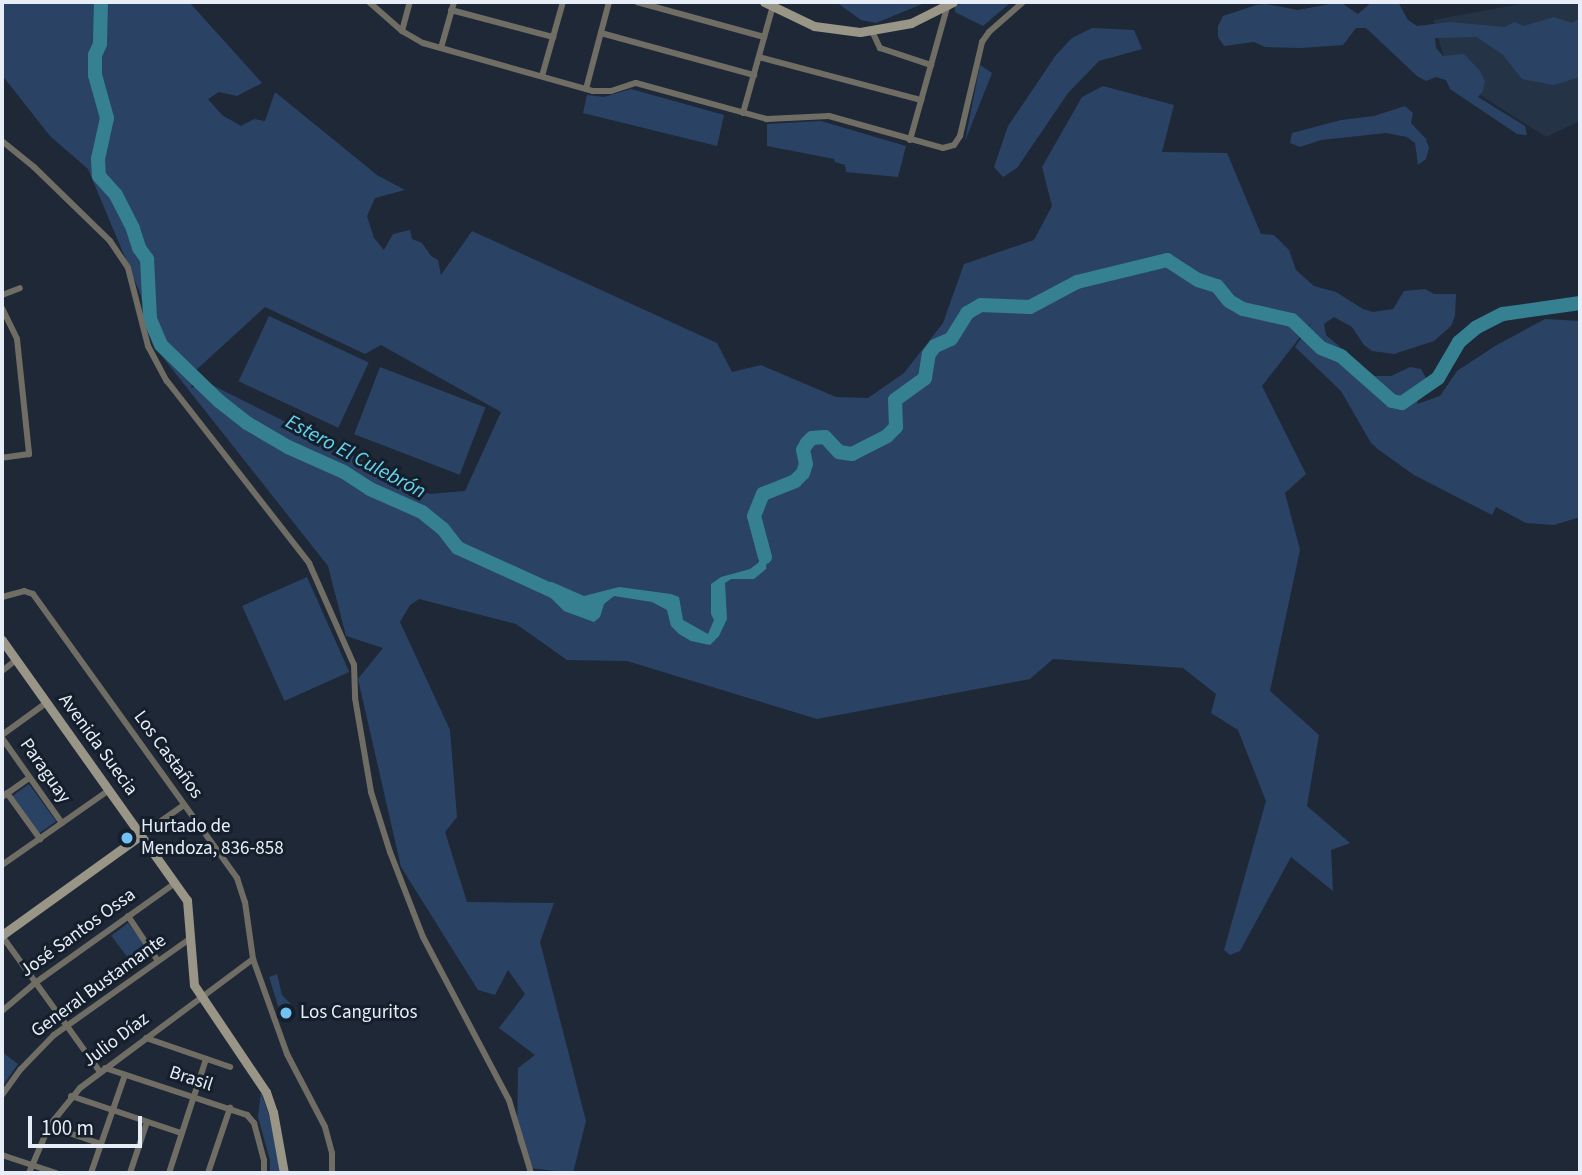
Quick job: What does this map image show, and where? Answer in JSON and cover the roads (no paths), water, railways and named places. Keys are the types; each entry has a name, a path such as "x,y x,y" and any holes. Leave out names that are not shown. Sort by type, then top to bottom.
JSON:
{"main road":[{"path":"764,2 814,26 872,31 911,23 949,3"},
{"name":"Avenida Suecia","path":"2,640 189,904 193,979 200,997 266,1092 273,1112 284,1173"},
{"path":"2,936 141,835"}],"street":[{"path":"402,31 410,2"},
{"path":"441,48 454,2"},
{"path":"542,76 563,2"},
{"path":"586,89 609,2"},
{"path":"637,2 764,37"},
{"path":"371,3 402,31 423,43 586,89 605,92 636,83 776,120 823,115 943,148 956,143 982,42 989,32 1023,2"},
{"path":"911,140 949,3"},
{"path":"743,113 773,5"},
{"path":"452,10 553,37"},
{"path":"872,31 880,48 931,65"},
{"path":"601,33 754,75"},
{"path":"759,57 921,100"},
{"path":"2,141 34,167 110,241 128,268 148,346 167,381 309,564 354,665 355,698 371,792 390,852 423,937 509,1100 531,1173"},
{"path":"2,295 20,288"},
{"path":"2,308 17,339 29,454 2,458"},
{"name":"Los Castaños","path":"2,597 24,591 33,594 237,878 246,902 253,959 288,1054 324,1127 332,1153 332,1173"},
{"path":"2,671 16,660"},
{"path":"2,736 46,704"},
{"name":"Paraguay","path":"2,736 62,823"},
{"path":"29,778 5,795 40,839"},
{"path":"2,865 109,790"},
{"path":"141,835 184,805"},
{"name":"José Santos Ossa","path":"2,1011 35,983 175,883"},
{"path":"128,916 158,961"},
{"path":"2,936 66,1026 102,1070"},
{"name":"General Bustamante","path":"2,1095 31,1057 66,1026 191,938"},
{"name":"Julio Díaz","path":"29,1173 49,1126 71,1096 102,1070 253,959"},
{"path":"146,1038 230,1067"},
{"path":"169,1173 206,1059"},
{"name":"Brasil","path":"102,1070 247,1115 254,1124 264,1160 264,1173"},
{"path":"91,1173 125,1075"},
{"path":"71,1096 181,1133"},
{"path":"208,1173 230,1108"},
{"path":"130,1173 147,1122"},
{"path":"49,1126 102,1143"},
{"path":"2,1155 56,1173"}],"waterway":[{"name":"Estero El Culebrón","path":"101,2 100,44 95,55 95,75 107,118 98,159 99,176 116,195 139,248 147,259 150,319 161,345 219,401 247,423 288,447 344,472 370,489 422,512 443,529 458,548 557,593"},
{"name":"Estero El Culebrón","path":"765,557 754,516 763,494 795,481 803,473 806,464 803,450 812,438 825,437 839,452 852,454 887,436 896,427 895,400 925,378 929,354 935,346 951,339 967,313 981,305 1030,307 1077,282 1167,260 1198,280 1217,286 1229,301 1243,309 1292,320 1321,348 1341,356 1392,401 1402,403 1438,378 1459,342 1477,327 1503,314 1580,303"}],"place":[{"name":"Hurtado de Mendoza, 836-858","path":"127,838"},
{"name":"Los Canguritos","path":"286,1013"}]}
